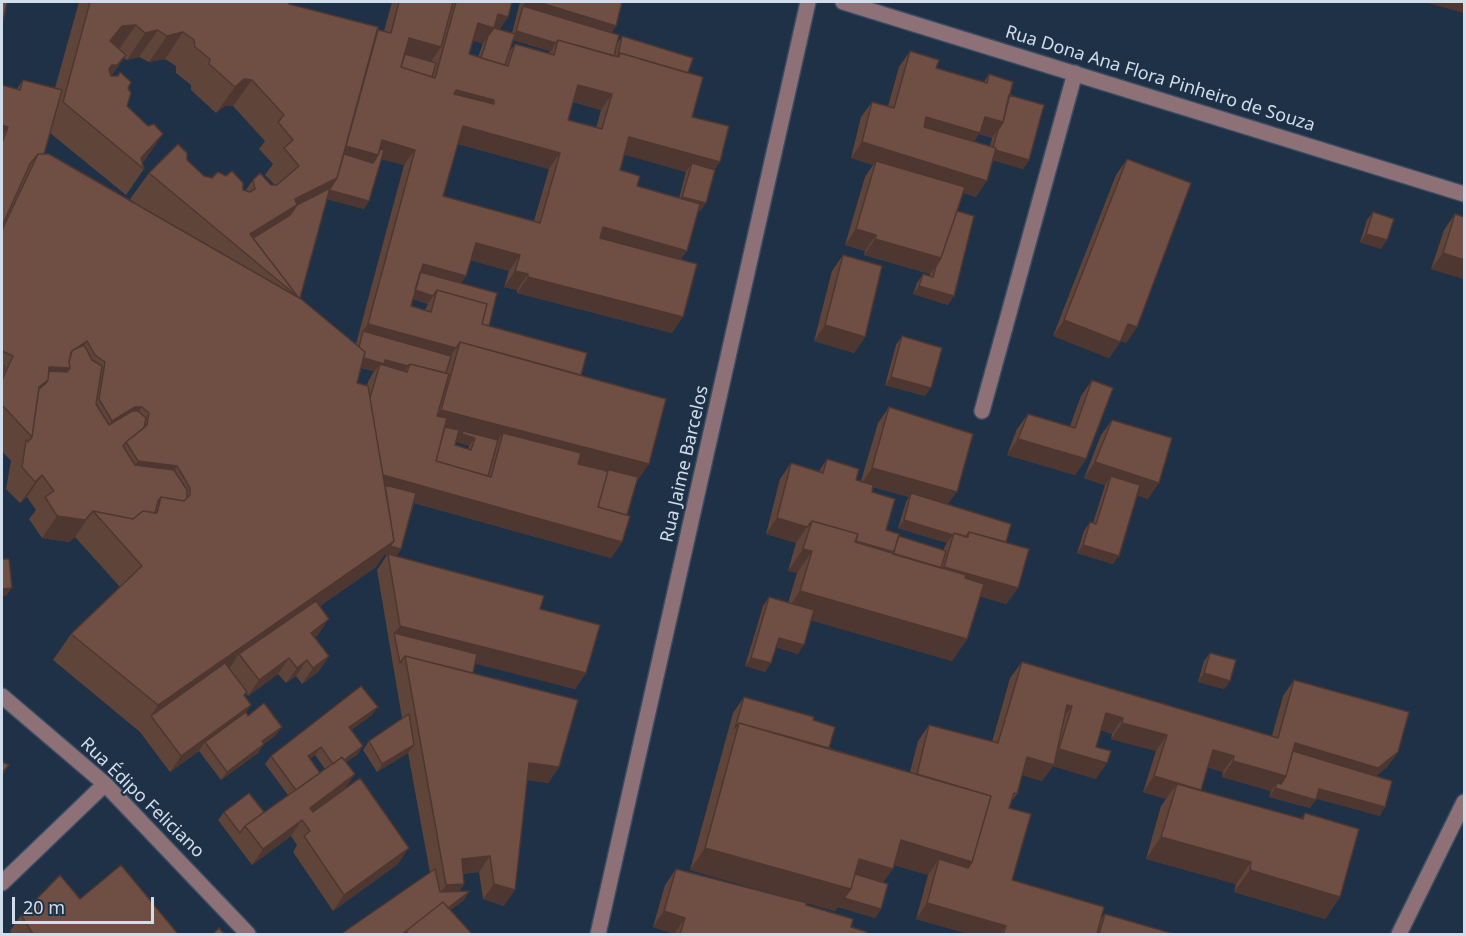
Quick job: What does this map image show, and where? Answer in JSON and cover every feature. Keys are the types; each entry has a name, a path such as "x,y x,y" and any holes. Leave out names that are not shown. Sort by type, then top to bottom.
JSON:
{"street":[{"name":"Rua Jaime Barcelos","path":"598,934 808,2"},
{"name":"Rua Dona Ana Flora Pinheiro de Souza","path":"843,2 1464,194"},
{"path":"982,411 1075,74"},
{"name":"Rua Édipo Feliciano","path":"2,696 105,784 248,934"},
{"path":"2,883 105,784"},
{"path":"1399,934 1464,802"}],"building":[{"path":"2,2 7,2 2,25"},
{"path":"90,2 288,2 378,27 337,178 295,199 297,205 250,234 298,297 149,173 178,144 187,153 187,160 204,176 212,178 218,172 226,176 232,171 243,183 243,190 250,192 255,189 253,180 260,173 271,185 277,185 299,166 284,148 293,140 278,122 284,115 252,80 244,79 235,87 209,64 210,59 195,47 194,40 183,32 167,36 158,30 145,33 136,25 122,26 110,41 126,55 117,65 112,65 109,69 111,76 118,76 120,72 131,82 128,88 131,93 127,106 148,126 154,124 163,134 141,158 144,169 63,102"},
{"path":"399,2 453,2 441,47 409,38 401,67 435,78 456,2 512,2 508,17 498,14 494,28 478,23 469,54 508,66 515,44 554,55 558,40 619,57 620,53 703,77 692,117 729,126 720,162 629,137 620,170 640,176 637,186 700,204 687,251 603,227 600,238 697,264 683,317 528,277 528,274 515,271 520,255 476,243 466,276 423,264 411,306 431,312 437,290 487,304 482,324 587,353 581,375 460,342 456,348 368,324 415,150 382,140 378,155 346,146 378,30 391,33","holes":["578,85 612,94 602,129 568,120","456,90 494,100 494,104 454,94","463,126 560,153 540,223 443,196"]},
{"path":"538,2 622,2 616,26"},
{"path":"523,6 619,35 614,56 516,31"},
{"path":"494,28 515,34 505,65 481,58 488,36"},
{"path":"622,36 693,58 688,73 620,53 618,56"},
{"path":"910,51 939,60 936,68 987,83 989,74 1013,82 1003,122 985,117 980,133 926,117 924,127 996,148 987,181 862,142 872,102 894,108"},
{"path":"405,54 436,63 432,77 401,67"},
{"path":"23,80 62,90 44,154 38,154 30,164 2,226 2,139 8,127 2,125 2,85 20,90"},
{"path":"1009,95 1044,105 1029,160 995,150 996,148 993,147 1003,122"},
{"path":"380,149 384,150 369,201 329,190 337,178 344,154 373,163"},
{"path":"38,154 49,154 301,299 365,352 357,383 368,386 394,541 158,705 71,634 142,566 93,511 133,519 143,511 157,513 161,497 184,501 190,495 190,488 177,466 138,461 126,442 147,425 149,413 142,407 135,407 112,421 99,399 105,362 95,355 87,341 72,351 70,368 49,367 48,380 39,387 32,437 2,405 2,380 13,356 2,351 2,230"},
{"path":"1127,159 1191,183 1137,327 1128,324 1120,342 1064,320"},
{"path":"876,161 965,187 941,258 875,239 876,235 856,229"},
{"path":"692,163 715,170 706,203 682,197"},
{"path":"330,188 300,298 253,238 290,215 297,205"},
{"path":"957,211 974,216 954,296 919,286 923,274 933,277"},
{"path":"1373,212 1394,219 1387,240 1366,234"},
{"path":"1455,214 1464,217 1464,260 1443,253"},
{"path":"843,255 882,266 865,337 825,325"},
{"path":"420,272 497,293 489,326 482,324 487,304 437,290 433,296 415,290"},
{"path":"363,331 451,356 446,373 410,364 408,366 385,360 384,364 364,358 365,352 359,347"},
{"path":"902,336 942,348 931,388 891,377"},
{"path":"460,342 666,399 649,464 441,410"},
{"path":"84,345 92,360 102,366 96,404 109,425 132,411 138,411 146,418 144,428 123,446 135,465 174,470 187,490 187,498 184,501 161,497 155,513 143,511 133,519 93,511 85,520 57,516 45,497 54,491 42,475 35,482 22,467 26,440 28,442 32,437 39,389 48,380 49,371 67,372 70,368 71,352"},
{"path":"380,364 407,372 410,364 449,374 437,416 447,418 436,461 491,477 503,433 581,453 578,464 608,471 598,507 630,516 622,542 383,475 370,398"},
{"path":"1092,380 1113,388 1086,459 1018,439 1028,414 1075,428"},
{"path":"889,407 973,434 957,492 872,468"},
{"path":"1112,420 1172,438 1159,483 1095,462"},
{"path":"445,427 459,430 455,445 471,450 475,438 462,434 463,431 498,440 488,476 436,461"},
{"path":"827,459 859,469 856,480 873,485 872,492 895,499 886,530 899,534 894,552 856,541 858,534 812,521 807,527 777,518 791,463 823,473"},
{"path":"606,469 638,477 627,515 598,507 608,471 605,471"},
{"path":"1111,476 1140,485 1119,556 1083,545 1090,522 1096,524"},
{"path":"385,485 416,493 401,549 390,546 394,541"},
{"path":"911,493 1011,524 1006,542 969,532 966,537 954,533 953,535 904,520"},
{"path":"812,521 858,534 855,542 966,575 965,578 984,584 967,639 800,591 812,551 803,549"},
{"path":"969,532 1029,549 1018,588 944,567 954,533 968,537"},
{"path":"899,536 946,551 941,568 893,554"},
{"path":"388,554 544,596 540,609 600,625 586,673 400,626"},
{"path":"2,559 9,559 12,588 2,589"},
{"path":"769,597 814,610 804,645 779,638 771,663 751,658"},
{"path":"316,601 329,619 311,633 329,656 313,668 307,660 297,668 289,658 259,680 239,654"},
{"path":"394,633 477,654 473,673 405,656 400,663"},
{"path":"1210,653 1236,660 1230,681 1204,673"},
{"path":"405,656 578,700 559,767 529,763 515,890 494,884 490,856 462,859 464,884 446,885"},
{"path":"1022,662 1278,738 1294,680 1409,712 1398,752 1378,768 1295,743 1286,776 1233,761 1234,756 1213,750 1201,790 1154,776 1167,735 1122,723 1123,718 1106,713 1096,747 1111,751 1107,763 1059,749 1072,706 1067,705 1054,765 1027,757 1017,794 1014,793 1009,808 1031,814 1012,880 1104,907 1097,934 1003,934 1006,926 927,903 939,859 968,868 972,862 991,796 917,774 929,725 998,743"},
{"path":"225,663 247,692 244,695 251,705 181,756 151,716"},
{"path":"361,686 378,707 349,727 363,746 344,760 342,757 333,764 321,747 308,756 320,773 296,790 271,756"},
{"path":"744,697 814,717 813,720 835,727 829,748 739,723 735,728"},
{"path":"264,703 282,727 262,741 264,744 227,772 205,742 246,712 248,716"},
{"path":"409,714 414,745 382,764 369,741"},
{"path":"739,723 991,796 972,862 901,840 893,869 859,859 851,889 705,848"},
{"path":"1293,751 1392,781 1385,807 1319,789 1316,800 1275,788 1277,783 1281,784 1286,776"},
{"path":"342,757 355,774 310,808 313,812 360,778 409,848 344,895 304,836 310,831 302,820 263,849 245,826"},
{"path":"2,762 9,765 2,772"},
{"path":"1177,784 1303,819 1305,813 1359,829 1340,897 1250,870 1251,862 1161,837"},
{"path":"249,793 264,812 245,826 240,833 224,812"},
{"path":"121,865 178,934 33,934 21,915 60,875 80,899"},
{"path":"435,869 440,892 470,891 448,908 443,902 403,934 341,934"},
{"path":"676,869 807,903 806,905 853,919 851,927 867,932 866,934 680,934 685,918 664,911"},
{"path":"855,874 888,884 881,909 844,898 851,889"},
{"path":"443,902 472,934 408,934 406,931"},
{"path":"1105,914 1174,934 1099,934"},
{"path":"219,928 224,934 213,934"}]}
